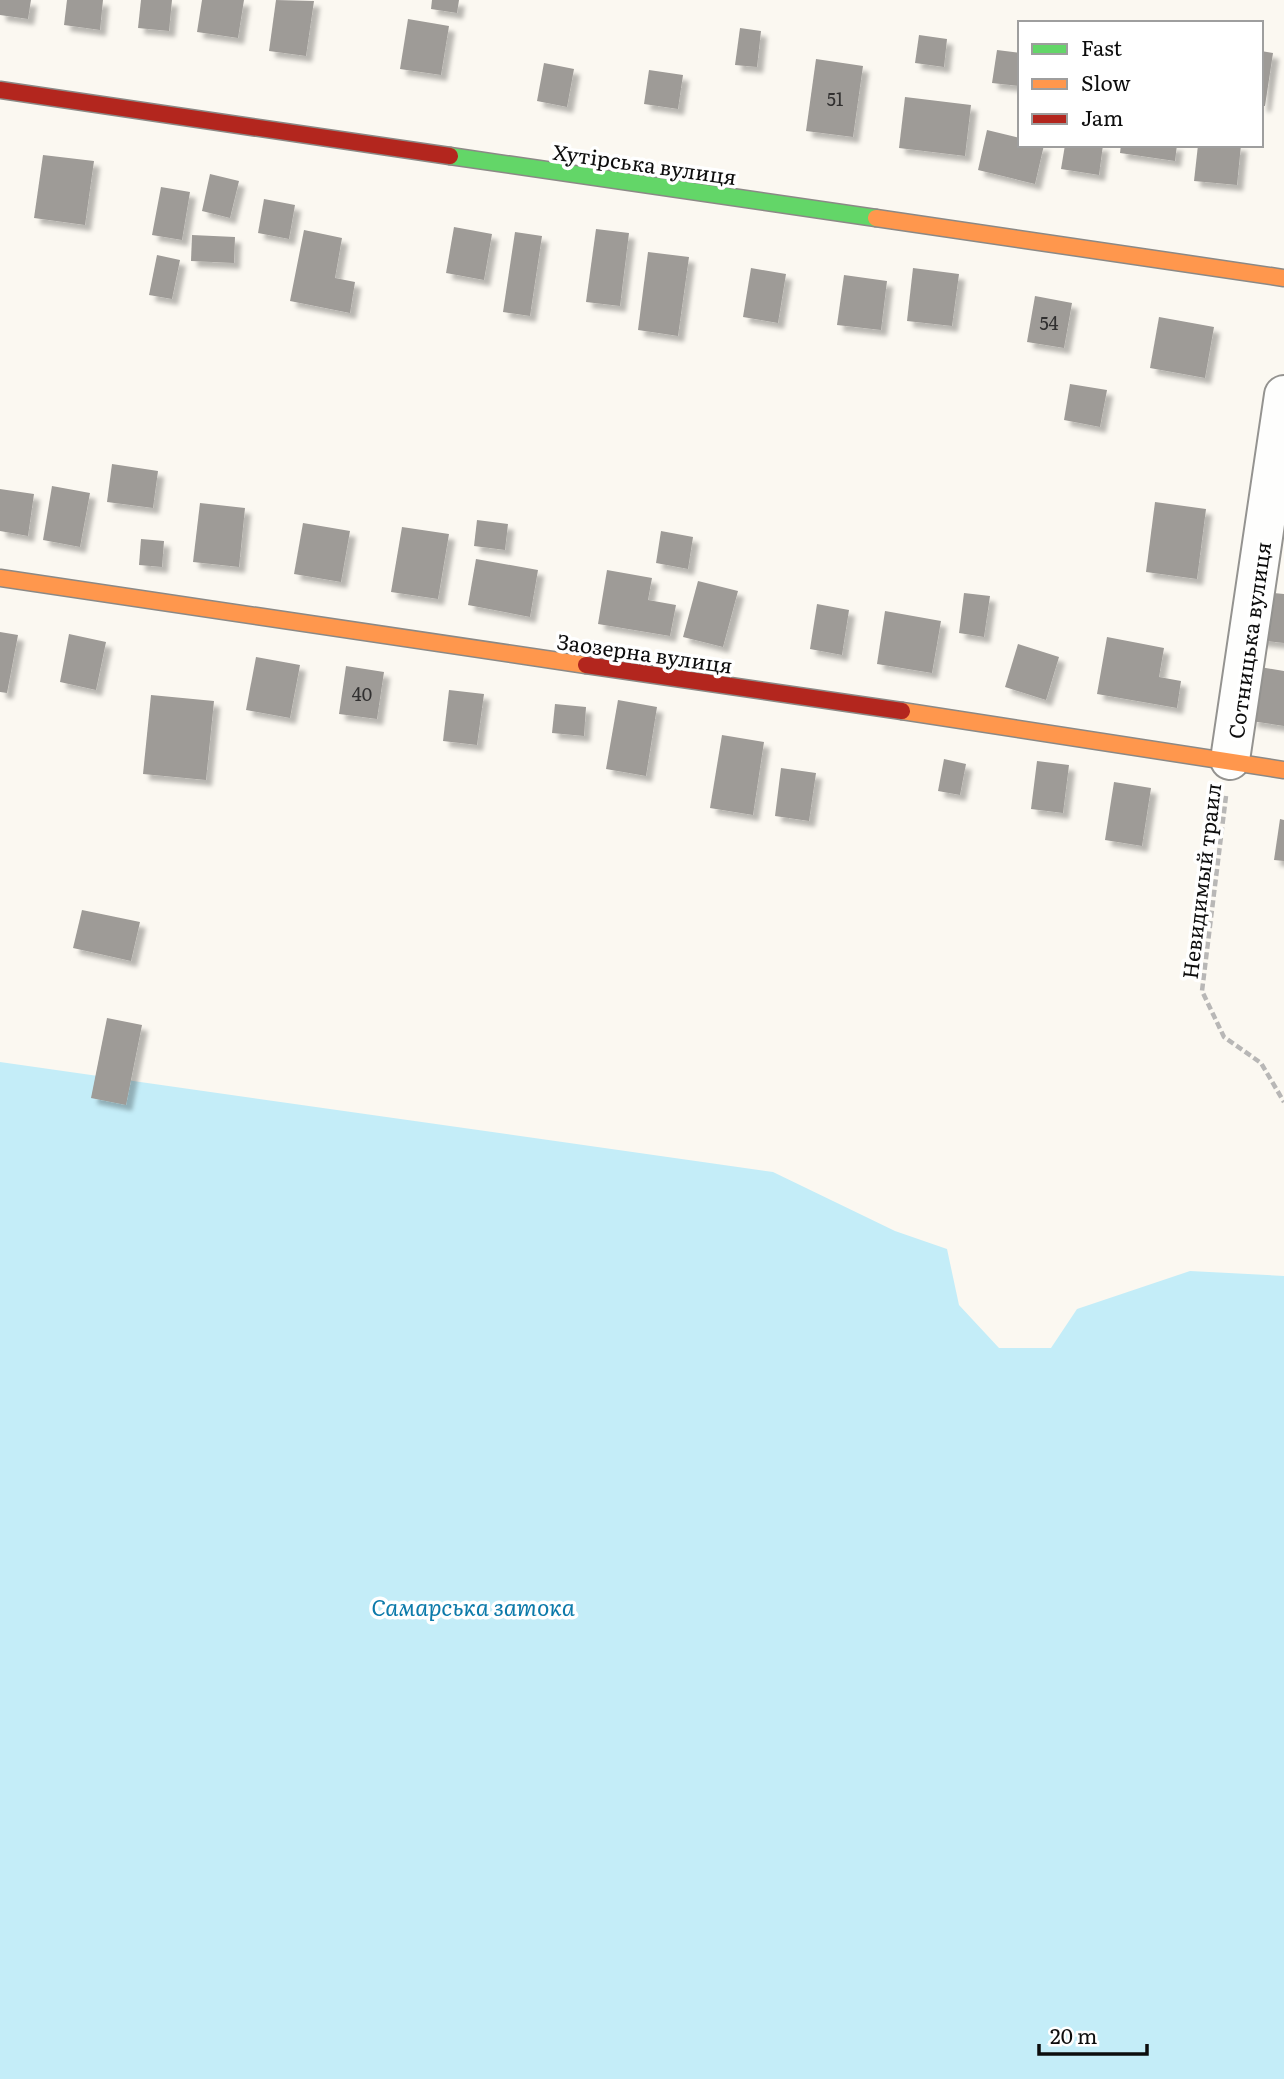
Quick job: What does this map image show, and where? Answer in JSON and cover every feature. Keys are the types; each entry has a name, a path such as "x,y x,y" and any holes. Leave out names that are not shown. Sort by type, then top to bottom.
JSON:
{"street":[{"name":"Хутірська вулиця","path":"0,90 1284,278"},
{"name":"Сотницька вулиця","path":"1230,760 1284,395"},
{"name":"Заозерна вулиця","path":"0,578 1284,770"}],"path":[{"name":"Невидимый траил","path":"1230,760 1202,991 1224,1037 1261,1063 1284,1102"}],"water":[{"name":"Самарська затока","path":"0,1062 773,1172 895,1231 947,1249 959,1305 999,1348 1051,1348 1077,1309 1190,1271 1284,1276 1284,2079 0,2079"}],"building":[{"path":"0,0 31,0 28,19 0,15"},
{"path":"67,0 103,0 100,30 64,25"},
{"path":"141,0 172,0 169,31 138,28"},
{"path":"202,0 244,0 238,38 197,32"},
{"path":"276,0 314,1 306,56 269,51"},
{"path":"432,0 459,0 457,13 431,9"},
{"path":"408,19 449,26 441,75 400,69"},
{"path":"740,28 761,31 757,67 735,65"},
{"path":"919,35 947,39 944,67 915,63"},
{"path":"997,50 1018,53 1018,86 992,83"},
{"path":"1263,51 1273,53 1263,106"},
{"path":"816,59 863,66 853,137 806,131"},
{"path":"544,63 574,69 567,107 537,101"},
{"path":"649,70 683,75 678,109 644,104"},
{"path":"905,97 971,105 965,156 899,148"},
{"path":"987,130 1018,138 1018,147 1044,147 1035,184 978,170"},
{"path":"1065,147 1103,147 1099,175 1061,169"},
{"path":"1121,147 1177,147 1175,161 1120,153"},
{"path":"1198,147 1241,147 1237,185 1194,181"},
{"path":"43,155 94,161 85,225 34,218"},
{"path":"210,174 239,181 230,218 202,211"},
{"path":"161,187 190,192 182,240 152,235"},
{"path":"264,199 295,205 289,239 258,233"},
{"path":"454,227 492,234 484,280 446,273"},
{"path":"596,229 629,233 620,306 586,302"},
{"path":"304,230 342,238 335,278 355,282 350,313 290,301"},
{"path":"515,232 542,236 530,316 503,312"},
{"path":"192,235 235,237 234,263 191,261"},
{"path":"648,252 689,257 678,336 638,330"},
{"path":"157,255 180,260 172,299 149,295"},
{"path":"751,268 786,274 778,323 743,317"},
{"path":"913,268 959,274 952,326 907,321"},
{"path":"844,275 887,281 881,330 837,325"},
{"path":"1035,296 1072,303 1064,348 1027,342"},
{"path":"1159,317 1214,327 1205,378 1150,368"},
{"path":"1070,384 1107,390 1100,427 1064,420"},
{"path":"112,464 158,471 153,508 107,502"},
{"path":"52,486 90,493 80,547 43,540"},
{"path":"0,489 34,494 28,536 0,531"},
{"path":"1155,502 1206,509 1197,579 1146,572"},
{"path":"200,503 245,508 239,567 193,562"},
{"path":"477,520 508,524 505,550 474,546"},
{"path":"303,523 350,531 341,582 294,574"},
{"path":"402,527 449,534 438,599 391,592"},
{"path":"661,531 693,537 688,569 656,563"},
{"path":"141,539 164,541 162,567 139,565"},
{"path":"476,559 538,570 530,617 468,605"},
{"path":"607,570 652,578 648,600 676,605 670,636 598,624"},
{"path":"698,581 738,591 723,647 683,637"},
{"path":"1263,592 1284,594 1284,643 1257,640"},
{"path":"964,593 990,596 984,637 959,633"},
{"path":"817,604 849,610 842,655 810,649"},
{"path":"885,611 941,621 932,673 877,664"},
{"path":"0,632 18,635 7,693 0,692"},
{"path":"69,634 106,642 96,690 60,682"},
{"path":"1107,637 1164,648 1159,677 1181,681 1177,708 1097,694"},
{"path":"1018,644 1059,657 1046,700 1005,687"},
{"path":"256,657 300,665 290,718 246,710"},
{"path":"346,666 384,672 377,719 339,714"},
{"path":"1260,667 1284,671 1284,726 1251,721"},
{"path":"449,690 484,694 477,745 443,741"},
{"path":"151,695 214,701 206,780 143,774"},
{"path":"618,700 657,707 646,776 606,769"},
{"path":"555,704 586,707 584,736 552,733"},
{"path":"722,735 764,742 753,815 710,808"},
{"path":"944,759 966,764 960,795 938,791"},
{"path":"1037,761 1069,765 1063,813 1031,809"},
{"path":"781,768 816,773 809,821 775,816"},
{"path":"1114,782 1151,788 1142,846 1105,840"},
{"path":"1280,819 1284,820 1284,861 1274,860"},
{"path":"82,910 140,922 131,961 73,948"},
{"path":"107,1018 142,1025 126,1105 91,1098"}],"traffic: fast":[{"path":"450,156 876,218"}],"traffic: slow":[{"path":"876,218 1284,278"},
{"path":"0,578 586,665"},
{"path":"902,711 1284,770"}],"traffic: jam":[{"path":"0,90 450,156"},
{"path":"586,665 902,711"}]}
